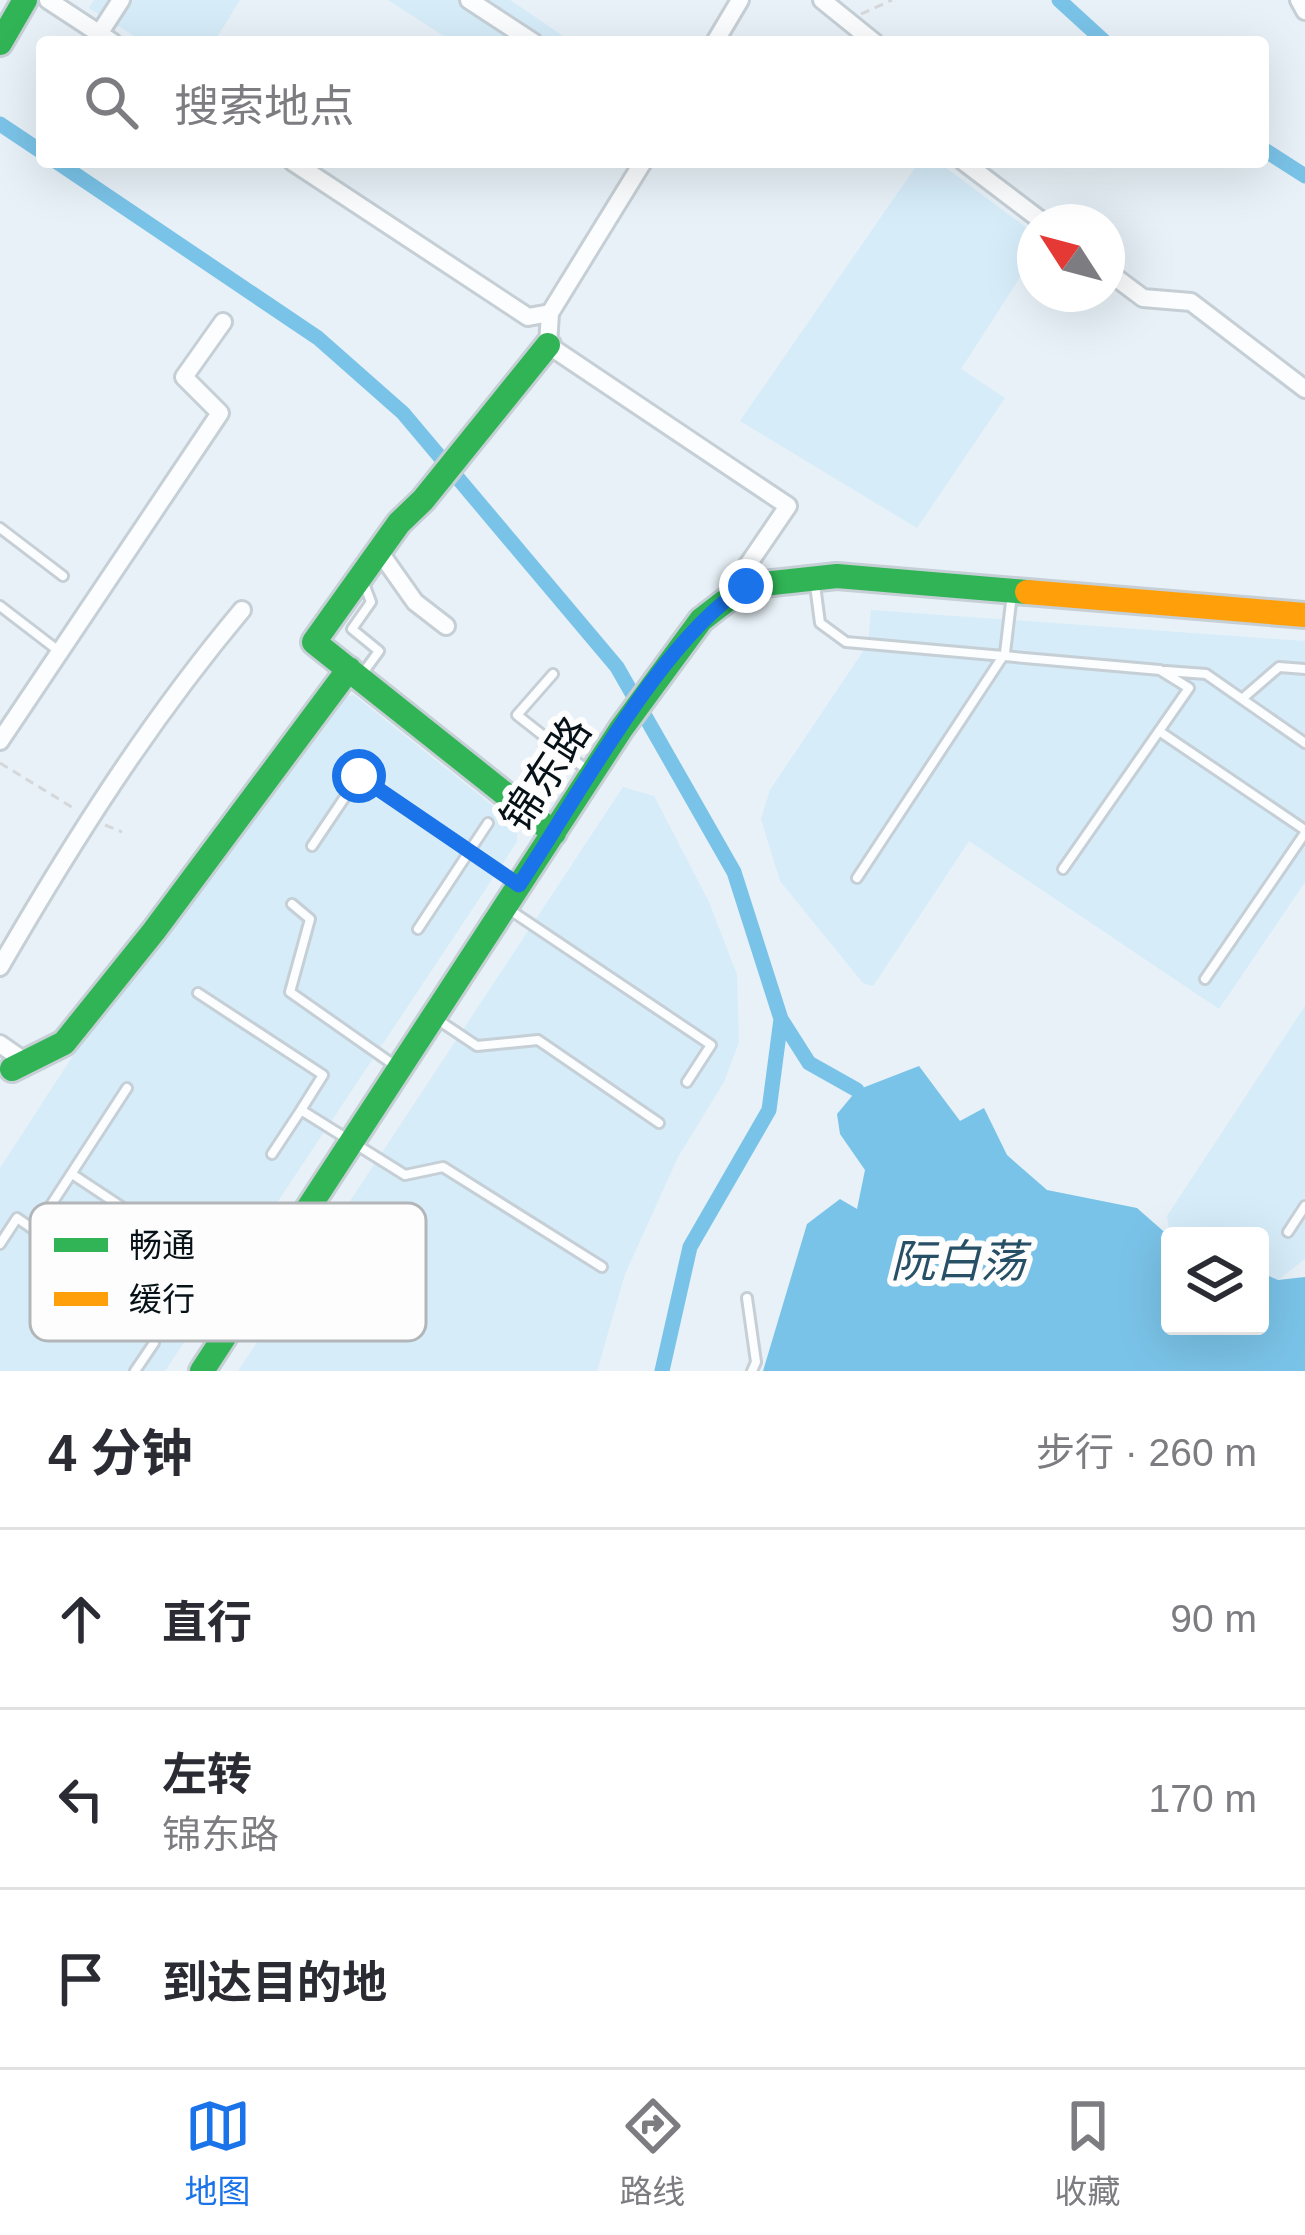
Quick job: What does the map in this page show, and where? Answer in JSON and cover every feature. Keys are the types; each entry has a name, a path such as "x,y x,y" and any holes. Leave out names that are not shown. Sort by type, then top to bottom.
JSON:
{"main road":[{"path":"0,44 25,0"},
{"path":"548,345 379,551 314,642 554,833"},
{"name":"锦东路","path":"313,1203 621,729 701,620 746,586 837,576 1305,615"},
{"path":"19,1065 64,1042 354,674"},
{"name":"锦东路","path":"202,1371 222,1341"}],"street":[{"path":"48,0 103,36"},
{"path":"107,36 121,0"},
{"path":"470,0 524,36"},
{"path":"719,36 740,0"},
{"path":"822,0 867,36"},
{"path":"1299,0 1305,11"},
{"path":"302,168 528,317 550,313"},
{"path":"639,168 550,313 548,345 788,506 723,601"},
{"path":"972,168 1019,204"},
{"path":"1125,284 1143,298 1191,302 1305,388"},
{"path":"0,741 220,413 184,377 223,322"},
{"path":"379,551 415,602 446,626"},
{"path":"0,967 89,818 177,688 242,610"},
{"path":"0,1044 19,1065"}],"lane":[{"path":"0,528 63,576"},
{"path":"354,674 380,650 352,629 371,602 362,576"},
{"path":"814,578 820,623 845,642 1206,674 1305,743"},
{"path":"857,878 1005,653 1012,592"},
{"path":"0,606 60,652"},
{"path":"1242,699 1279,667 1305,669"},
{"path":"1063,868 1189,688 1160,670"},
{"path":"553,674 517,715 592,775"},
{"path":"1159,731 1305,831 1205,979"},
{"path":"312,846 359,776 519,885"},
{"path":"418,929 488,823"},
{"path":"292,904 310,919 290,992 400,1069"},
{"path":"506,907 711,1045 687,1082"},
{"path":"198,993 323,1075 272,1154"},
{"path":"434,1018 477,1046 538,1040 659,1123"},
{"path":"52,1203 127,1088"},
{"path":"301,1110 405,1174 443,1167 602,1268"},
{"path":"72,1174 116,1203"},
{"path":"1288,1232 1305,1206"},
{"path":"0,1244 17,1218 30,1227"},
{"path":"747,1298 756,1362 752,1371"},
{"path":"135,1371 154,1341"}],"path":[{"path":"853,25 864,10 892,0"},
{"path":"0,763 89,818 122,832"}],"shaded area":[{"path":"94,0 240,0 218,36 134,36 89,8"},
{"path":"388,0 510,0 563,36 444,36"},
{"path":"915,168 946,168 1017,221 1017,282 961,369 1005,398 917,528 740,421"},
{"path":"871,610 1305,641 1305,882 1219,1009 969,841 873,986 863,983 780,881 761,819 770,790 868,644"},
{"path":"354,695 517,825 517,842 277,1203 30,1203 30,1341 185,1341 165,1371 0,1371 0,1168 154,931 326,700"},
{"path":"623,787 654,796 709,902 737,975 739,1042 724,1082 678,1157 625,1274 597,1371 238,1371 258,1341 426,1341 426,1203 349,1203"},
{"path":"1305,1006 1305,1259 1278,1280 1269,1276 1269,1227 1169,1227 1167,1216"}],"water":[{"name":"阮白荡","path":"919,1066 960,1121 984,1108 1007,1155 1047,1190 1137,1208 1161,1229 1161,1335 1269,1335 1269,1276 1278,1280 1305,1277 1305,1371 763,1371 807,1224 840,1199 857,1209 865,1170 840,1134 837,1114 857,1090"}],"waterway":[{"path":"1059,0 1098,36"},
{"path":"0,124 36,148"},
{"path":"1269,153 1305,176"},
{"path":"66,168 318,338 403,413 617,667 734,872 781,1019 769,1110 690,1247 662,1371"},
{"path":"781,1019 809,1063 857,1090"}],"traffic: fast":[{"path":"0,43 25,0"},
{"path":"548,345 423,500 399,523 314,642 554,833"},
{"path":"312,1203 621,729 701,620 745,586 837,576 1027,592"},
{"path":"12,1069 64,1043 154,931 349,669"},
{"path":"202,1371 222,1341"}],"traffic: slow":[{"path":"1027,592 1305,615"}],"route":[{"path":"359,776 519,885 621,729 701,620 746,586"}]}
